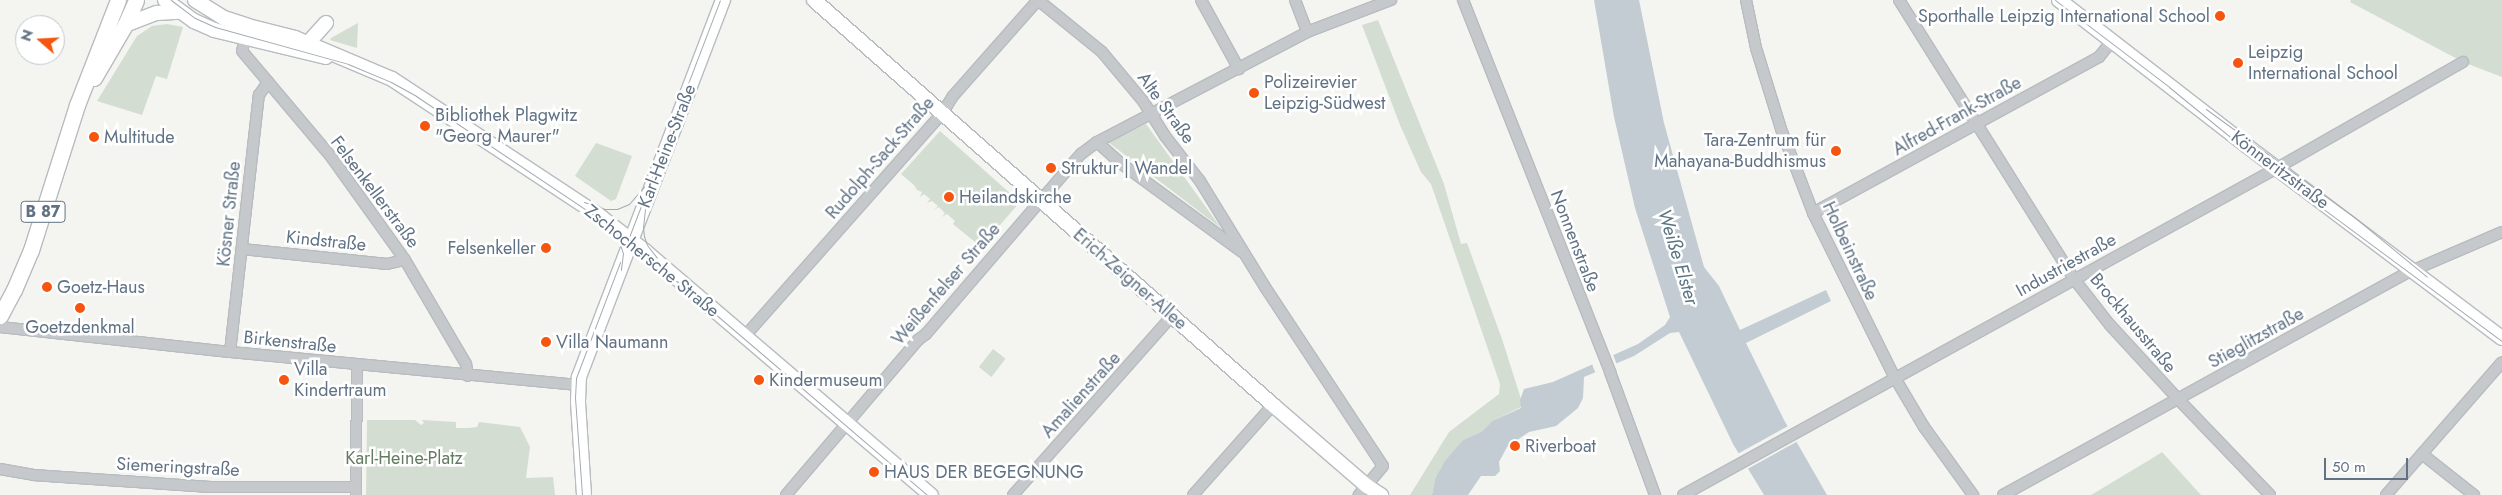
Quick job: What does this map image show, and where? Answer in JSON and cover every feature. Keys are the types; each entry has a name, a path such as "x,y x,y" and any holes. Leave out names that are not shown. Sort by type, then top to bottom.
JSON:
{"main road":[{"name":"B 87","path":"0,316 14,290 31,250 77,105 118,0"},
{"name":"B 87","path":"77,105 125,25 136,0"},
{"name":"Zschochersche Straße","path":"165,0 179,12 214,30 245,39 299,44"},
{"name":"Zschochersche Straße","path":"196,0 214,13 236,22 349,61 392,79 601,216 631,239 931,495"},
{"name":"Karl-Heine-Straße","path":"584,495 578,385 585,359 723,0"},
{"name":"Erich-Zeigner-Allee","path":"814,0 1273,405 1363,490 1381,495"},
{"name":"Könneritzstraße","path":"2059,0 2502,338"},
{"path":"125,25 157,13 179,12"}],"street":[{"name":"Rudolph-Sack-Straße","path":"745,336 1038,0"},
{"name":"Alte Straße","path":"1038,0 1102,52 1143,101 1165,136 1200,181 1245,254 1383,466 1363,490"},
{"path":"1201,0 1239,69"},
{"path":"1295,0 1307,32"},
{"name":"Weißenfelser Straße","path":"786,495 1040,199 1081,154 1097,142 1307,32 1391,0"},
{"name":"Nonnenstraße","path":"1463,0 1610,372 1655,495"},
{"name":"Holbeinstraße","path":"1746,0 1756,48 1781,129 1813,213 1895,378 1924,427 1973,495"},
{"name":"Brockhausstraße","path":"1900,0 1976,125 2074,279 2110,325 2270,495"},
{"name":"Felsenkellerstraße","path":"245,39 242,51 332,158 406,260 466,364 468,376"},
{"name":"Alfred-Frank-Straße","path":"1813,213 2099,57 2112,41"},
{"name":"Industriestraße","path":"1683,495 2278,168 2463,62"},
{"name":"Kösner Straße","path":"230,352 258,95 268,82"},
{"name":"Alte Straße","path":"1097,142 1127,168 1245,254"},
{"name":"Stieglitzstraße","path":"2003,495 2413,270 2502,232"},
{"name":"Kindstraße","path":"242,248 387,264 406,260"},
{"name":"Amalienstraße","path":"1013,495 1172,316"},
{"name":"Birkenstraße","path":"0,328 468,376 578,385"},
{"path":"2386,495 2502,362"},
{"path":"356,491 357,365"},
{"path":"1193,495 1273,405"},
{"path":"2422,454 2474,495"},
{"name":"Siemeringstraße","path":"0,470 33,475 211,487 356,491"}],"green space":[{"path":"2351,0 2502,0 2502,77 2463,62 2350,2"},
{"path":"1378,20 1444,184 1461,244 1467,243 1502,339 1522,402 1521,407 1492,421 1481,432 1463,440 1435,479 1432,495 1410,495 1449,432 1499,394 1500,384 1431,184 1421,172 1400,125 1362,25"},
{"path":"358,23 357,48 330,40 331,38"},
{"path":"167,24 183,27 167,79 156,76 142,115 97,101 137,36 152,26"},
{"path":"1146,124 1221,228 1108,142"},
{"path":"940,131 1020,202 981,247 953,224 955,221 947,214 942,217 945,213 939,207 934,210 938,206 932,201 927,203 930,199 924,194 920,197 922,192 917,190 901,174"},
{"path":"596,143 632,156 616,199 611,201 575,176"},
{"path":"993,349 1006,359 991,377 979,367"},
{"name":"Karl-Heine-Platz","path":"367,420 415,420 421,425 424,423 422,420 456,422 456,428 477,427 479,422 520,427 530,447 526,478 553,477 555,495 366,495"},
{"path":"2162,452 2201,495 2091,495 2151,459"}],"water":[{"name":"Weiße Elster","path":"1594,0 1639,0 1664,123 1704,267 1719,286 1740,330 1826,290 1831,301 1746,343 1784,420 1827,495 1764,495 1733,444 1679,332 1670,333 1634,356 1584,377 1583,398 1578,408 1556,426 1529,432 1507,447 1499,462 1500,471 1495,476 1481,476 1468,495 1432,495 1435,479 1445,461 1463,440 1481,432 1492,421 1521,408 1520,400 1524,389 1553,382 1638,344 1665,325 1670,317 1635,208 1614,117"}],"pier":[{"path":"1612,352 1617,365 1596,373 1591,360"},
{"path":"1788,426 1797,442 1745,470 1736,455"}],"tram line":[{"path":"171,0 195,18 215,27 348,64 391,82 416,96 618,231 927,495"},
{"path":"626,245 720,0"},
{"path":"2055,0 2169,87 2272,171 2502,341"},
{"path":"2206,109 2354,217 2427,277"},
{"path":"584,202 604,209 617,209 629,204 644,187"},
{"path":"645,209 644,236 647,245 657,258"},
{"path":"616,232 623,253 621,270"},
{"path":"582,495 575,398 576,378 620,262"}],"place":[{"name":"Sporthalle Leipzig International School","path":"2220,16"},
{"name":"Leipzig International School","path":"2238,63"},
{"name":"Polizeirevier Leipzig-Südwest","path":"1254,93"},
{"name":"Bibliothek Plagwitz \"Georg Maurer\"","path":"425,126"},
{"name":"Multitude","path":"94,137"},
{"name":"Tara-Zentrum für Mahayana-Buddhismus","path":"1836,151"},
{"name":"Struktur | Wandel","path":"1051,168"},
{"name":"Heilandskirche","path":"949,197"},
{"name":"Felsenkeller","path":"546,248"},
{"name":"Goetz-Haus","path":"47,287"},
{"name":"Goetzdenkmal","path":"80,308"},
{"name":"Villa Naumann","path":"546,342"},
{"name":"Villa Kindertraum","path":"284,380"},
{"name":"Kindermuseum","path":"759,380"},
{"name":"Riverboat","path":"1515,446"},
{"name":"HAUS DER BEGEGNUNG","path":"874,472"}]}
